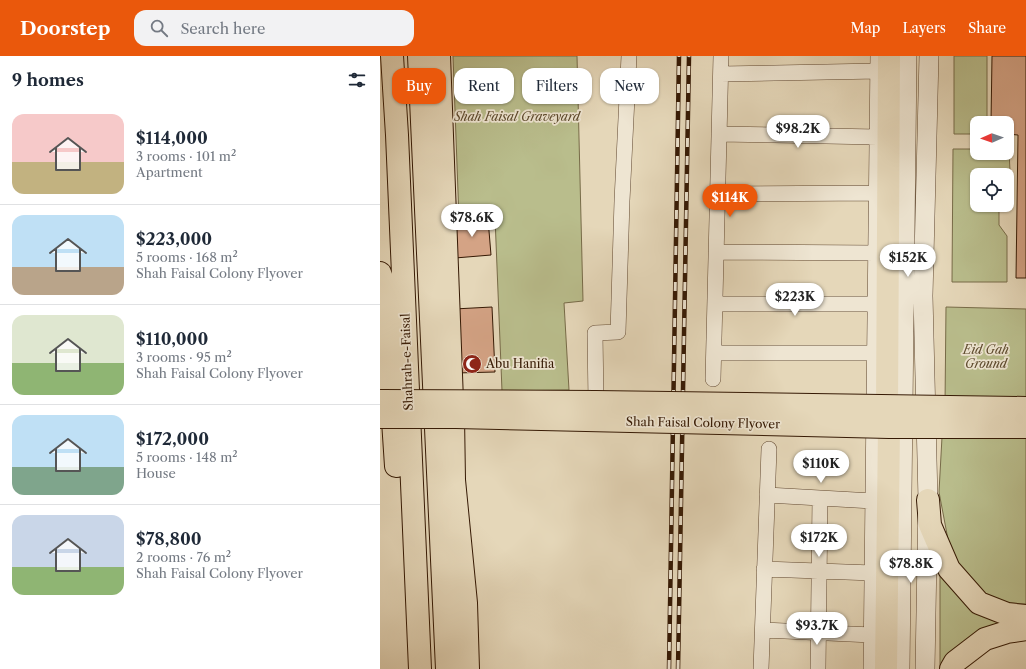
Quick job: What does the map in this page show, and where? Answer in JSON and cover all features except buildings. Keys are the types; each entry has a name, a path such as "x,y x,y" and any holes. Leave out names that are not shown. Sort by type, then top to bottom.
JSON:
{"main road":[{"path":"380,122 390,56"},
{"name":"Shahrah-e-Faisal","path":"390,56 397,143 420,669"},
{"name":"Shahrah-e-Faisal","path":"419,56 447,669"},
{"path":"439,56 454,480 466,603 468,669"},
{"path":"884,64 888,417 886,669"},
{"path":"380,273 384,284 405,592 412,669"},
{"name":"Shah Faisal Colony Flyover","path":"380,400 452,409 888,417 1026,408"},
{"name":"Shah Faisal Colony Flyover","path":"380,417 452,409 596,402 888,417 1026,427"},
{"path":"928,500 930,525 949,569 979,603 1017,623"},
{"path":"951,669 955,662 985,639 1017,623"}],"street":[{"path":"596,402 595,333 618,332 622,201 629,56"},
{"path":"713,379 721,56"},
{"path":"871,669 877,137 884,64 878,56"},
{"path":"900,669 907,56"},
{"path":"925,669 928,500 923,296 929,56"},
{"path":"721,74 884,64"},
{"path":"719,134 877,137"},
{"path":"718,194 876,193"},
{"path":"716,252 876,253"},
{"path":"715,304 876,304"},
{"path":"714,353 875,354"},
{"path":"762,669 769,449"},
{"path":"767,494 873,501"},
{"path":"818,669 820,498"},
{"path":"764,569 873,573"},
{"path":"763,630 872,635"}],"green space":[{"name":"Shah Faisal Graveyard","path":"453,56 577,56 577,68 522,68 522,104 578,104 583,301 564,303 569,390 502,391 495,217 459,219 455,104 514,104 514,68 454,68 454,83"},
{"path":"954,56 987,56 987,116 970,116 970,134 954,134"},
{"path":"953,149 970,149 970,160 1009,160 1010,168 970,168 970,212 999,212 999,225 1007,236 1007,282 952,282"},
{"name":"Eid Gah Ground","path":"946,307 1026,309 1026,406 945,404"},
{"path":"942,437 1026,438 1026,604 1009,603 991,598 975,587 960,569 950,550 939,492"},
{"path":"940,563 1026,623 944,669 940,669"}],"railway":[{"path":"669,669 679,56"},
{"path":"678,669 689,56"}],"place":[{"name":"Abu Hanifia","path":"472,364"}]}
